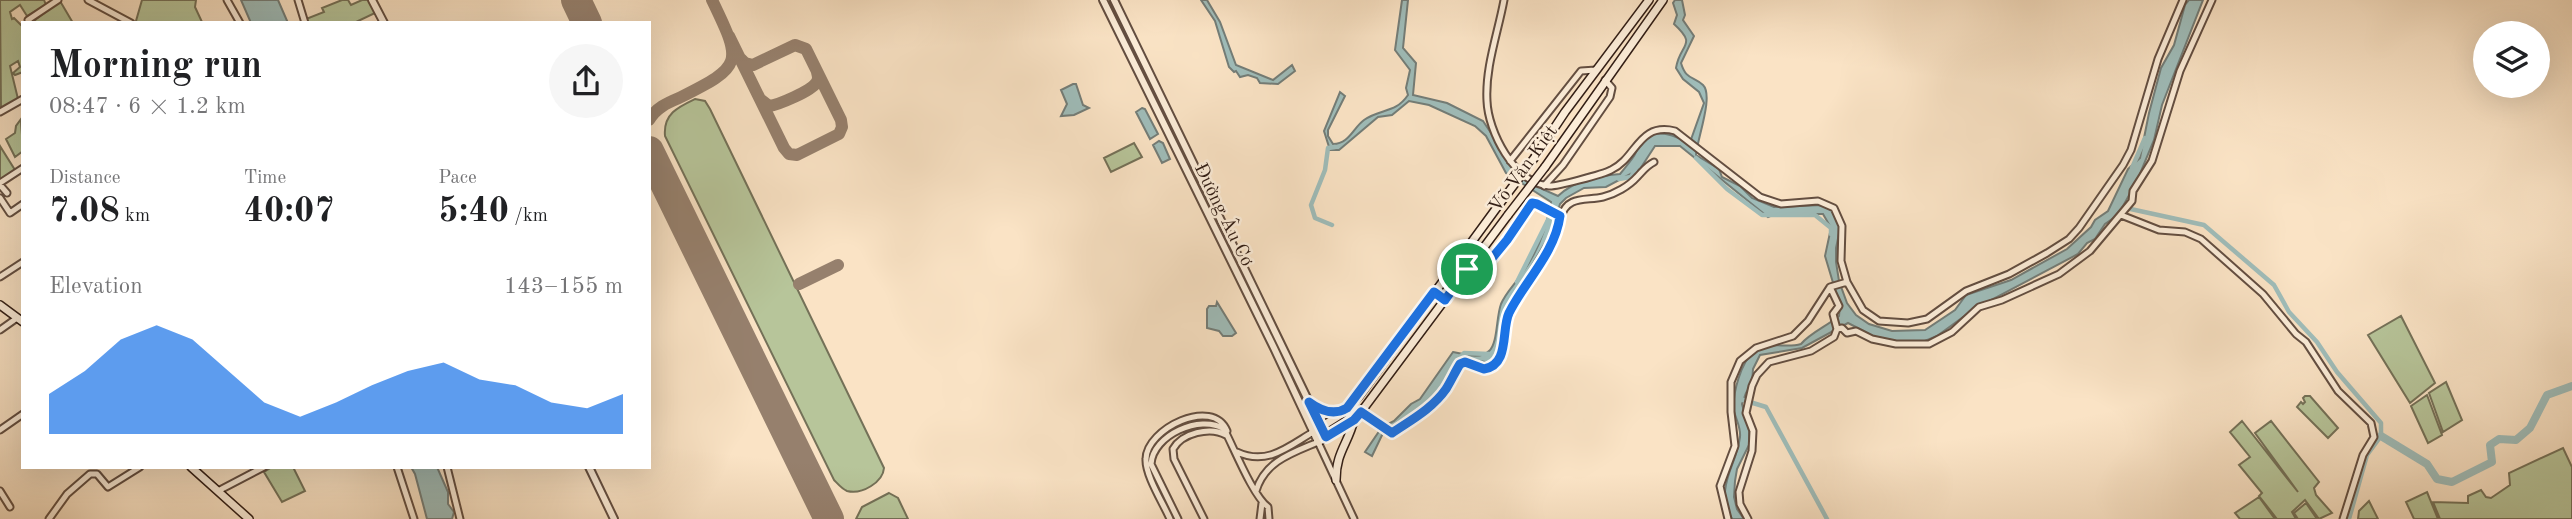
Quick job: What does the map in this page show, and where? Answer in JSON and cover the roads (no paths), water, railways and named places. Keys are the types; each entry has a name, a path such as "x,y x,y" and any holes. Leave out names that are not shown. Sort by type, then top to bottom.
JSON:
{"main road":[{"name":"Võ Văn Kiệt","path":"1313,432 1347,408 1649,0"},
{"name":"Võ Văn Kiệt","path":"1318,442 1354,420 1361,412 1545,167 1663,0"},
{"path":"0,305 20,320"},
{"path":"1309,402 1328,412 1347,408"},
{"path":"1336,480 1336,463 1354,420"},
{"path":"193,469 249,519"}],"street":[{"path":"29,21 58,0"},
{"path":"88,0 127,21"},
{"path":"227,0 239,21"},
{"path":"298,0 304,21"},
{"path":"372,0 383,21"},
{"name":"Đường Âu Cơ","path":"1103,0 1326,437"},
{"name":"Đường Âu Cơ","path":"1114,0 1278,346 1318,442"},
{"path":"1504,0 1490,62 1487,100 1490,124 1510,161 1530,179 1544,186 1556,187 1610,171 1625,160 1644,137 1655,131 1670,130 1688,140 1766,200 1785,204 1818,201 1834,208 1842,226 1841,261 1847,282 1859,305 1875,319 1895,323 1927,319 1966,291 2009,274 2069,239 2106,192 2131,150 2158,59 2183,0"},
{"path":"1837,329 1842,328 1847,333 1864,333 1885,343 1929,344 1952,332 1982,305 2002,300 2059,274 2078,262 2100,242 2133,199 2133,191 2152,161 2180,71 2213,0"},
{"path":"1510,161 1581,71 1596,70"},
{"path":"1544,186 1563,165 1610,97 1612,88 1605,80"},
{"path":"0,112 21,100"},
{"path":"1361,412 1392,433 1427,410 1446,389 1460,364 1465,362 1484,369 1495,364 1502,352 1510,312 1556,234 1559,216 1565,207 1587,197 1603,197 1626,186 1654,162"},
{"path":"7,193 0,184 21,169"},
{"path":"0,198 10,213 21,205"},
{"path":"1467,269 1476,275 1482,271 1531,204 1537,204 1559,216"},
{"path":"2123,214 2159,230 2185,232 2201,239 2263,294 2296,334 2306,342 2338,391 2371,424 2374,437 2363,455 2343,519"},
{"path":"0,277 21,263"},
{"path":"1728,519 1720,483 1735,446 1731,382 1740,361 1756,348 1784,340 1797,333 1819,307 1831,287 1847,282"},
{"path":"1748,519 1740,507 1740,486 1750,460 1753,438 1753,429 1746,413 1747,401 1757,375 1769,362 1811,351 1833,337 1837,329 1833,316 1839,306 1831,287"},
{"path":"1434,292 1445,300"},
{"path":"0,330 20,320"},
{"path":"1171,519 1146,466 1146,452 1150,442 1161,432 1203,414 1222,421 1228,437"},
{"path":"0,430 21,415"},
{"path":"1178,519 1151,464 1152,455 1156,445 1163,439 1198,423 1216,424 1224,429 1262,503 1267,519"},
{"path":"1204,519 1174,459 1173,449 1180,442 1207,430 1228,437"},
{"path":"1236,452 1248,458 1269,457 1313,432"},
{"path":"1326,437 1326,458"},
{"path":"1256,492 1264,473 1272,464 1318,442 1354,519"},
{"path":"49,519 66,494 90,474 97,474 108,487 137,469"},
{"path":"218,491 260,469"},
{"path":"398,469 414,519"},
{"path":"448,469 460,519"},
{"path":"590,469 614,519"},
{"path":"0,491 10,506"},
{"path":"1260,519 1262,503"},
{"path":"1726,509 1740,507"}],"water":[{"path":"241,0 278,0 287,21 250,21"},
{"path":"1201,0 1207,0 1220,22 1236,65 1273,80 1292,65 1295,71 1278,84 1260,83 1257,78 1248,75 1240,77 1229,67 1215,21"},
{"path":"1402,0 1408,0 1403,48 1416,63 1413,95 1447,103 1483,121 1513,166 1542,189 1558,196 1587,180 1620,174 1642,141 1653,134 1666,134 1689,145 1704,103 1699,92 1683,79 1676,68 1686,41 1674,24 1677,15 1673,3 1675,0 1682,0 1685,15 1683,20 1694,36 1681,63 1688,75 1703,85 1707,98 1696,155 1719,169 1722,177 1740,186 1752,198 1774,207 1824,205 1835,213 1841,224 1836,262 1847,303 1856,315 1869,324 1892,331 1925,330 1955,310 1966,295 2011,280 2067,249 2095,220 2108,211 2128,169 2140,158 2161,68 2174,45 2185,5 2189,0 2203,0 2162,105 2154,140 2137,181 2118,215 2105,224 2095,239 2087,243 2078,254 1974,309 1937,336 1915,345 1885,342 1848,323 1802,348 1760,355 1753,369 1752,383 1742,404 1749,430 1749,445 1737,469 1734,497 1737,509 1744,519 1732,519 1725,497 1740,437 1734,411 1738,379 1754,351 1771,345 1801,344 1839,316 1840,306 1825,256 1831,228 1823,214 1775,214 1768,217 1680,146 1655,146 1640,169 1606,187 1584,188 1566,198 1560,204 1552,231 1505,311 1501,348 1491,363 1462,358 1431,401 1384,431 1372,456 1365,452 1382,427 1394,421 1420,399 1453,352 1477,356 1485,354 1492,347 1501,304 1537,247 1551,202 1506,173 1486,136 1475,126 1429,105 1409,101 1392,115 1378,117 1339,150 1330,150 1324,131 1340,92 1345,96 1328,130 1333,144 1347,139 1364,120 1393,108 1408,95 1406,88 1410,70 1395,50"},
{"path":"1076,84 1083,105 1089,108 1074,115 1061,116 1067,104 1061,90"},
{"path":"1142,108 1158,134 1150,139 1136,112"},
{"path":"1159,141 1163,143 1170,159 1162,163 1153,145"},
{"path":"1217,302 1236,333 1232,336 1223,336 1219,331 1207,328 1207,309 1209,306 1216,306"},
{"path":"412,469 438,469 448,492 448,504 454,512 452,519 427,519"}],"waterway":[{"path":"2132,168 2145,138"},
{"path":"1332,225 1315,218 1311,205 1325,170 1328,148 1335,147"},
{"path":"1696,158 1727,189 1762,215 1815,215 1831,228 1831,234"},
{"path":"1619,179 1631,177 1636,168"},
{"path":"2126,208 2204,225 2274,285 2289,312 2317,342 2337,372 2381,423 2381,436 2367,455 2349,519"},
{"path":"1517,282 1549,218"},
{"path":"1459,358 1464,353 1489,354"},
{"path":"2381,436 2427,464 2437,479 2452,482 2492,462 2490,445 2499,439 2516,440 2530,428 2547,395 2572,386"},
{"path":"1740,399 1766,407 1827,519"}]}
